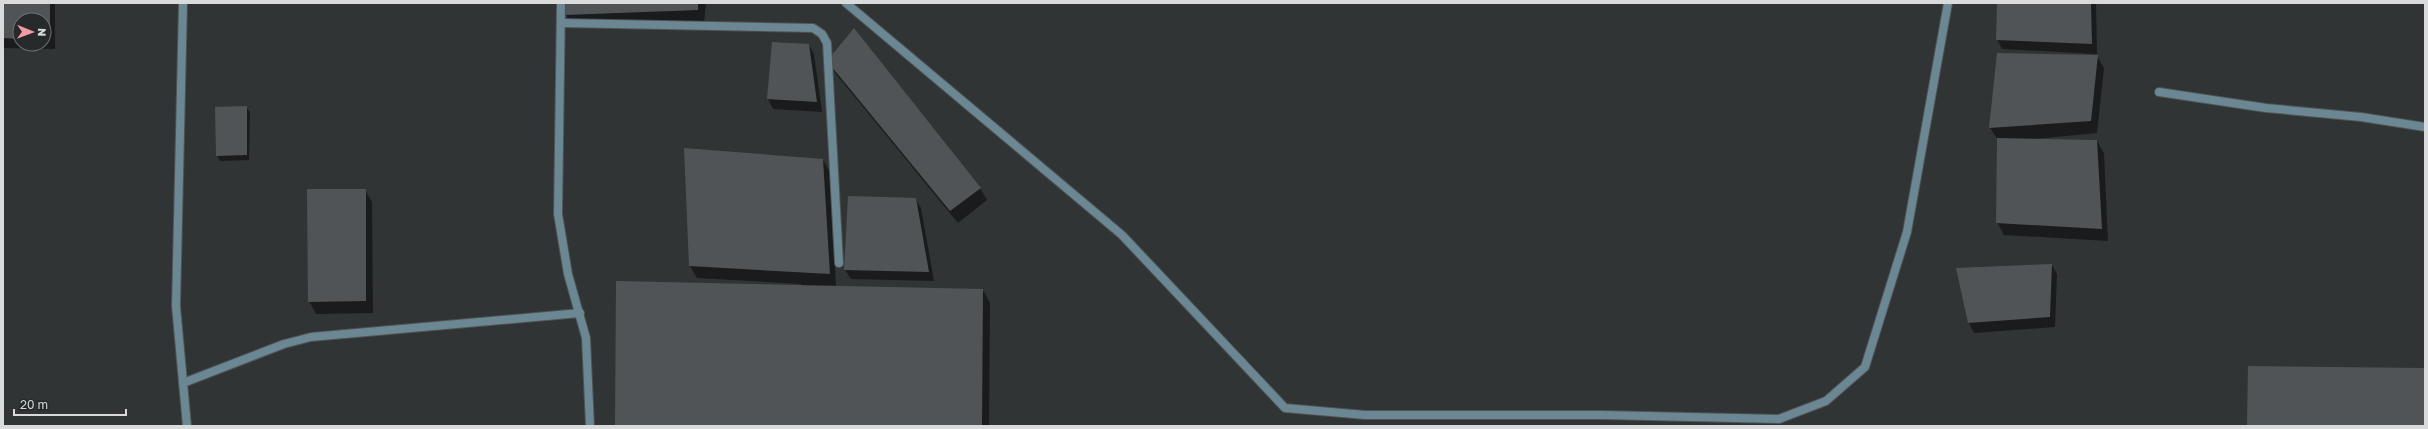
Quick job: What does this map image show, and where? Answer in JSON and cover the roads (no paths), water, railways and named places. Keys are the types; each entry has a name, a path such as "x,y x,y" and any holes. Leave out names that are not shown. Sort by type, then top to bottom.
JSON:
{"street":[{"path":"183,3 176,306 187,426"},
{"path":"561,3 562,23 557,150 558,214 568,274 580,313 588,360 590,426"},
{"path":"846,3 1122,235 1285,408 1365,415 1603,415 1779,419 1826,401 1865,367 1907,232 1948,3"},
{"path":"562,23 813,28 822,34 826,44 839,262"},
{"path":"2159,92 2266,108 2361,117 2425,127"},
{"path":"183,383 284,344 311,337 580,313"}]}
